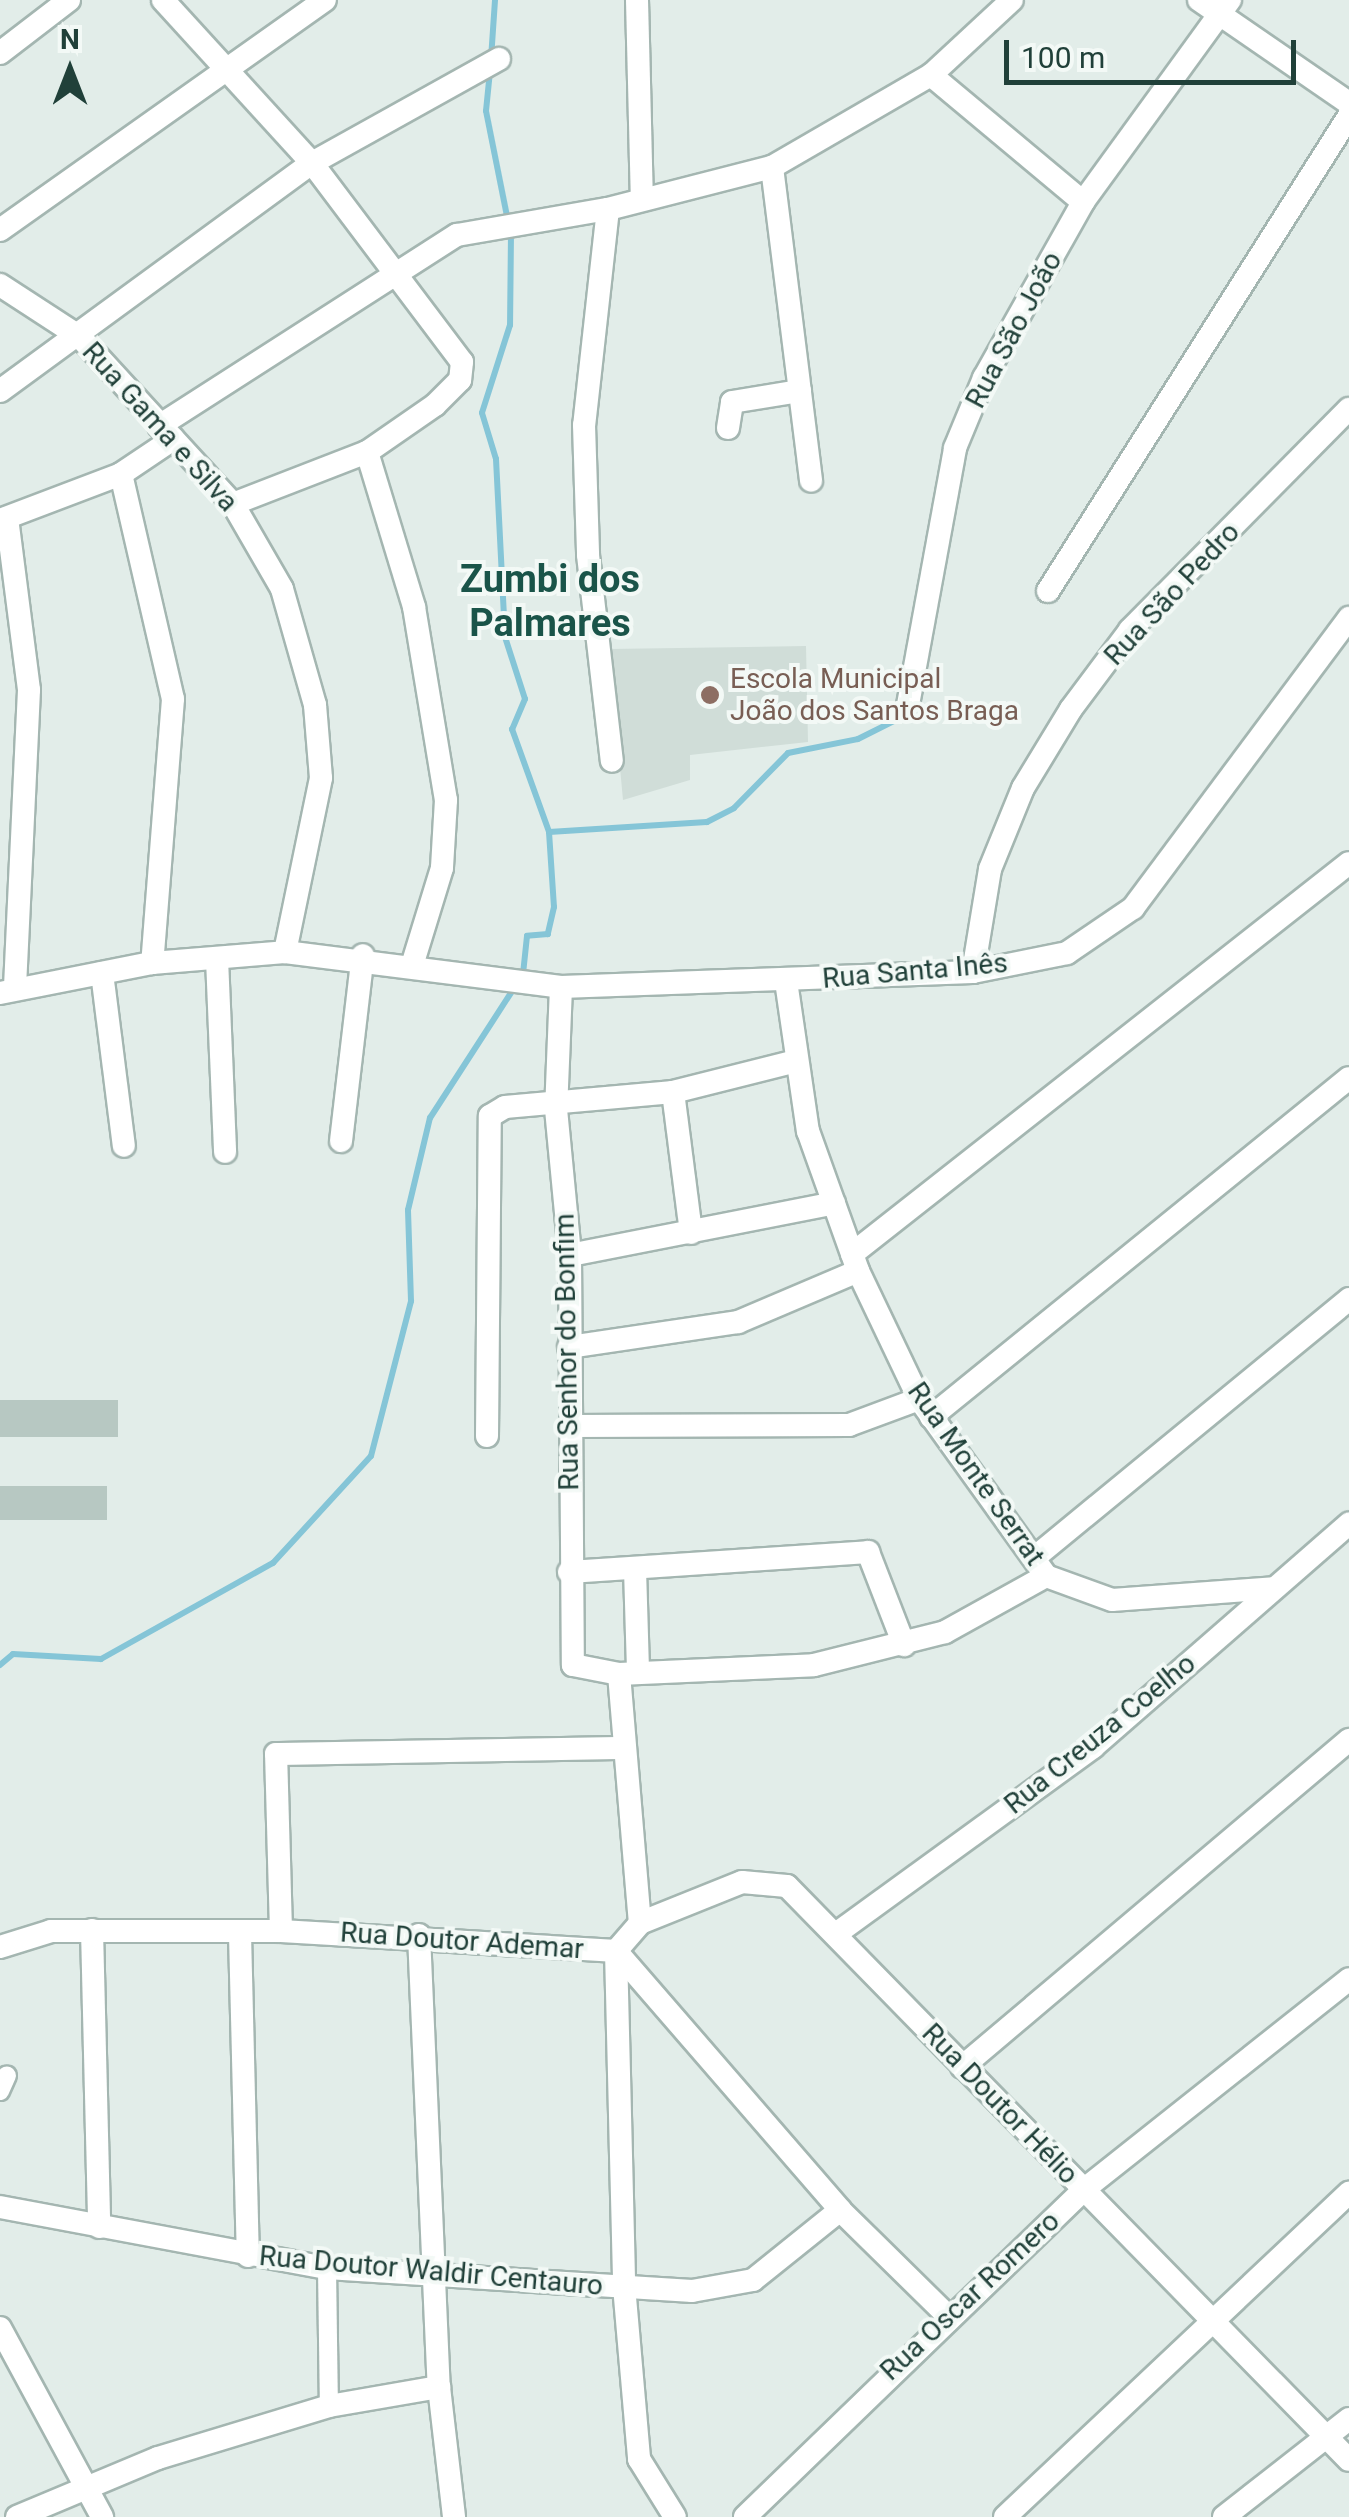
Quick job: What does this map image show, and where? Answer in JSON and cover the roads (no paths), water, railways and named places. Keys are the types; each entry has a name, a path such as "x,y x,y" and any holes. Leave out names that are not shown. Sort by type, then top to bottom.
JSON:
{"street":[{"path":"0,53 69,0"},
{"path":"164,0 226,63 312,163 397,270 462,362 460,380 368,452 233,504"},
{"path":"0,230 226,63 325,0"},
{"path":"637,0 642,199"},
{"path":"7,991 28,690 4,519 121,474 166,432 397,270 489,223 608,210 772,166 931,75 1012,0"},
{"path":"1200,0 1225,8 1349,102"},
{"name":"Rua São João","path":"908,706 954,448 1082,202 1225,8"},
{"path":"0,391 80,338 312,163 499,60"},
{"path":"931,75 1082,202"},
{"path":"1048,591 1349,116"},
{"path":"772,166 810,481"},
{"path":"608,210 584,425 588,555 612,761"},
{"name":"Rua Gama e Silva","path":"0,286 80,338 233,504 282,589 315,706 321,778 285,952"},
{"path":"728,428 732,402 800,391"},
{"name":"Rua São Pedro","path":"973,972 990,869 1023,788 1070,709 1130,630 1349,411"},
{"path":"368,452 414,607 446,800 442,868 413,962"},
{"path":"121,474 173,699 152,964"},
{"name":"Rua Santa Inês","path":"7,991 152,964 285,952 362,955 560,987 973,972 1067,953 1133,908 1349,618"},
{"path":"569,1347 738,1322 855,1263 1349,862"},
{"path":"342,1141 362,955"},
{"path":"216,959 225,1152"},
{"path":"102,974 124,1146"},
{"name":"Rua Monte Serrat","path":"786,980 792,1062 855,1263 925,1408 1040,1567 1112,1600 1274,1588"},
{"name":"Rua Senhor do Bonfim","path":"560,987 556,1109 570,1255 569,1657 577,1668 628,1674"},
{"path":"487,1436 486,1123 504,1107 556,1109 673,1092 792,1062"},
{"path":"570,1426 849,1425 925,1408 1349,1078"},
{"path":"673,1092 691,1234"},
{"path":"570,1255 834,1203"},
{"path":"628,1674 814,1665 904,1645 980,1617 1349,1298"},
{"name":"Rua Creuza Coelho","path":"840,1931 1093,1747 1349,1524"},
{"path":"569,1572 868,1552 904,1645"},
{"path":"635,1570 620,1748 640,1923"},
{"path":"962,2067 1349,1740"},
{"path":"282,1931 276,1754 620,1748"},
{"name":"Rua Doutor Hélio","path":"616,1951 640,1923 759,1878 787,1886 840,1931 962,2067 1082,2191 1211,2314 1349,2460"},
{"path":"92,1930 99,2228"},
{"name":"Rua Doutor Ademar","path":"0,1947 92,1930 240,1934 282,1931 419,1935 616,1951 840,2210 946,2314"},
{"path":"240,1934 248,2256"},
{"path":"419,1935 437,2273 439,2387 454,2517"},
{"path":"616,1951 624,2286 641,2470 675,2517"},
{"name":"Rua Oscar Romero","path":"746,2517 946,2314 1082,2191 1349,1979"},
{"path":"1005,2517 1211,2314 1349,2192"},
{"name":"Rua Doutor Waldir Centauro","path":"0,2207 326,2268 692,2291 753,2280 840,2210"},
{"path":"326,2268 330,2406"},
{"path":"0,2328 102,2517"},
{"path":"17,2517 85,2482 330,2406 439,2387"},
{"path":"1224,2517 1349,2418"}],"waterway":[{"path":"491,59 495,0"},
{"path":"490,71 486,111 508,221"},
{"path":"511,233 510,325 482,413 496,459 505,637 525,699 512,729 549,832 554,907 548,934 527,936 523,975"},
{"path":"549,832 707,822 734,808 788,753 858,739 898,719"},
{"path":"0,1665 13,1654 101,1659 273,1563 371,1456 411,1301 408,1210 430,1118 516,985"}],"place":[{"name":"Escola Municipal João dos Santos Braga","path":"710,695"}],"district":[{"name":"Zumbi dos Palmares","path":"550,602"}]}
